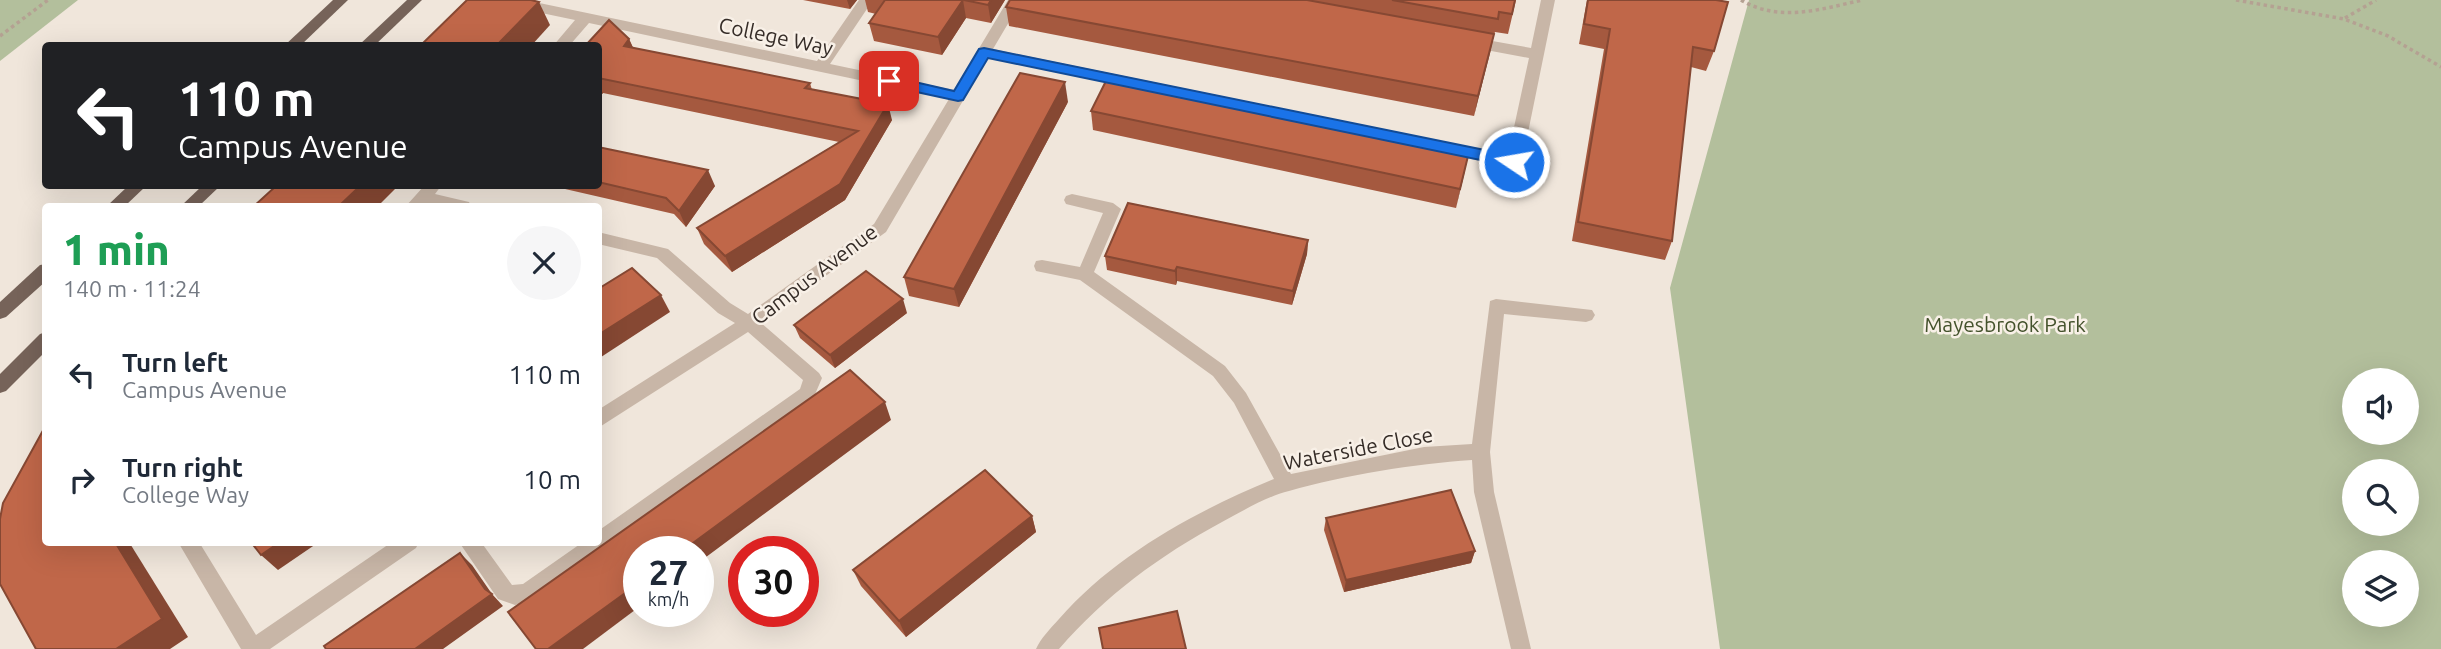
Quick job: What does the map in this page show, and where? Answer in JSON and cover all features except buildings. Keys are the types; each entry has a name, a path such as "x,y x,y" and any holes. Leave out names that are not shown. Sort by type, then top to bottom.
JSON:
{"main road":[{"path":"295,42 341,0"},
{"path":"369,42 415,0"},
{"path":"119,203 135,189"},
{"path":"192,203 209,189"},
{"path":"0,312 42,274"},
{"path":"0,386 42,343"}],"street":[{"name":"College Way","path":"503,0 958,96"},
{"path":"821,66 866,0"},
{"name":"Campus Avenue","path":"602,417 749,323 880,228 1016,0"},
{"path":"984,52 1514,162 1548,0"},
{"path":"563,42 584,18"},
{"path":"1451,38 1536,54"},
{"path":"423,196 451,203"},
{"path":"1072,200 1113,209 1085,274"},
{"path":"602,239 662,253 724,308 749,323 813,378 807,394 602,540"},
{"path":"1042,266 1085,274 1219,372 1240,398 1286,483"},
{"path":"1521,649 1484,492 1481,452 1496,306 1586,316"},
{"name":"Waterside Close","path":"1046,649 1080,610 1119,576 1171,540 1247,499 1286,483 1424,455 1481,452"},
{"path":"190,546 253,649 403,546"},
{"path":"472,546 505,592 515,596 529,592 594,546"}],"path":[{"path":"0,36 48,0"},
{"path":"1741,0 1766,12 1786,13 1862,0"},
{"path":"2236,0 2344,19 2388,36 2441,68"},
{"path":"2344,19 2376,0"}],"green space":[{"path":"0,0 78,0 0,61"},
{"name":"Mayesbrook Park","path":"1749,0 2441,0 2441,649 1720,649 1670,288"}],"route":[{"path":"889,81 958,96 984,52 1514,162"}]}
